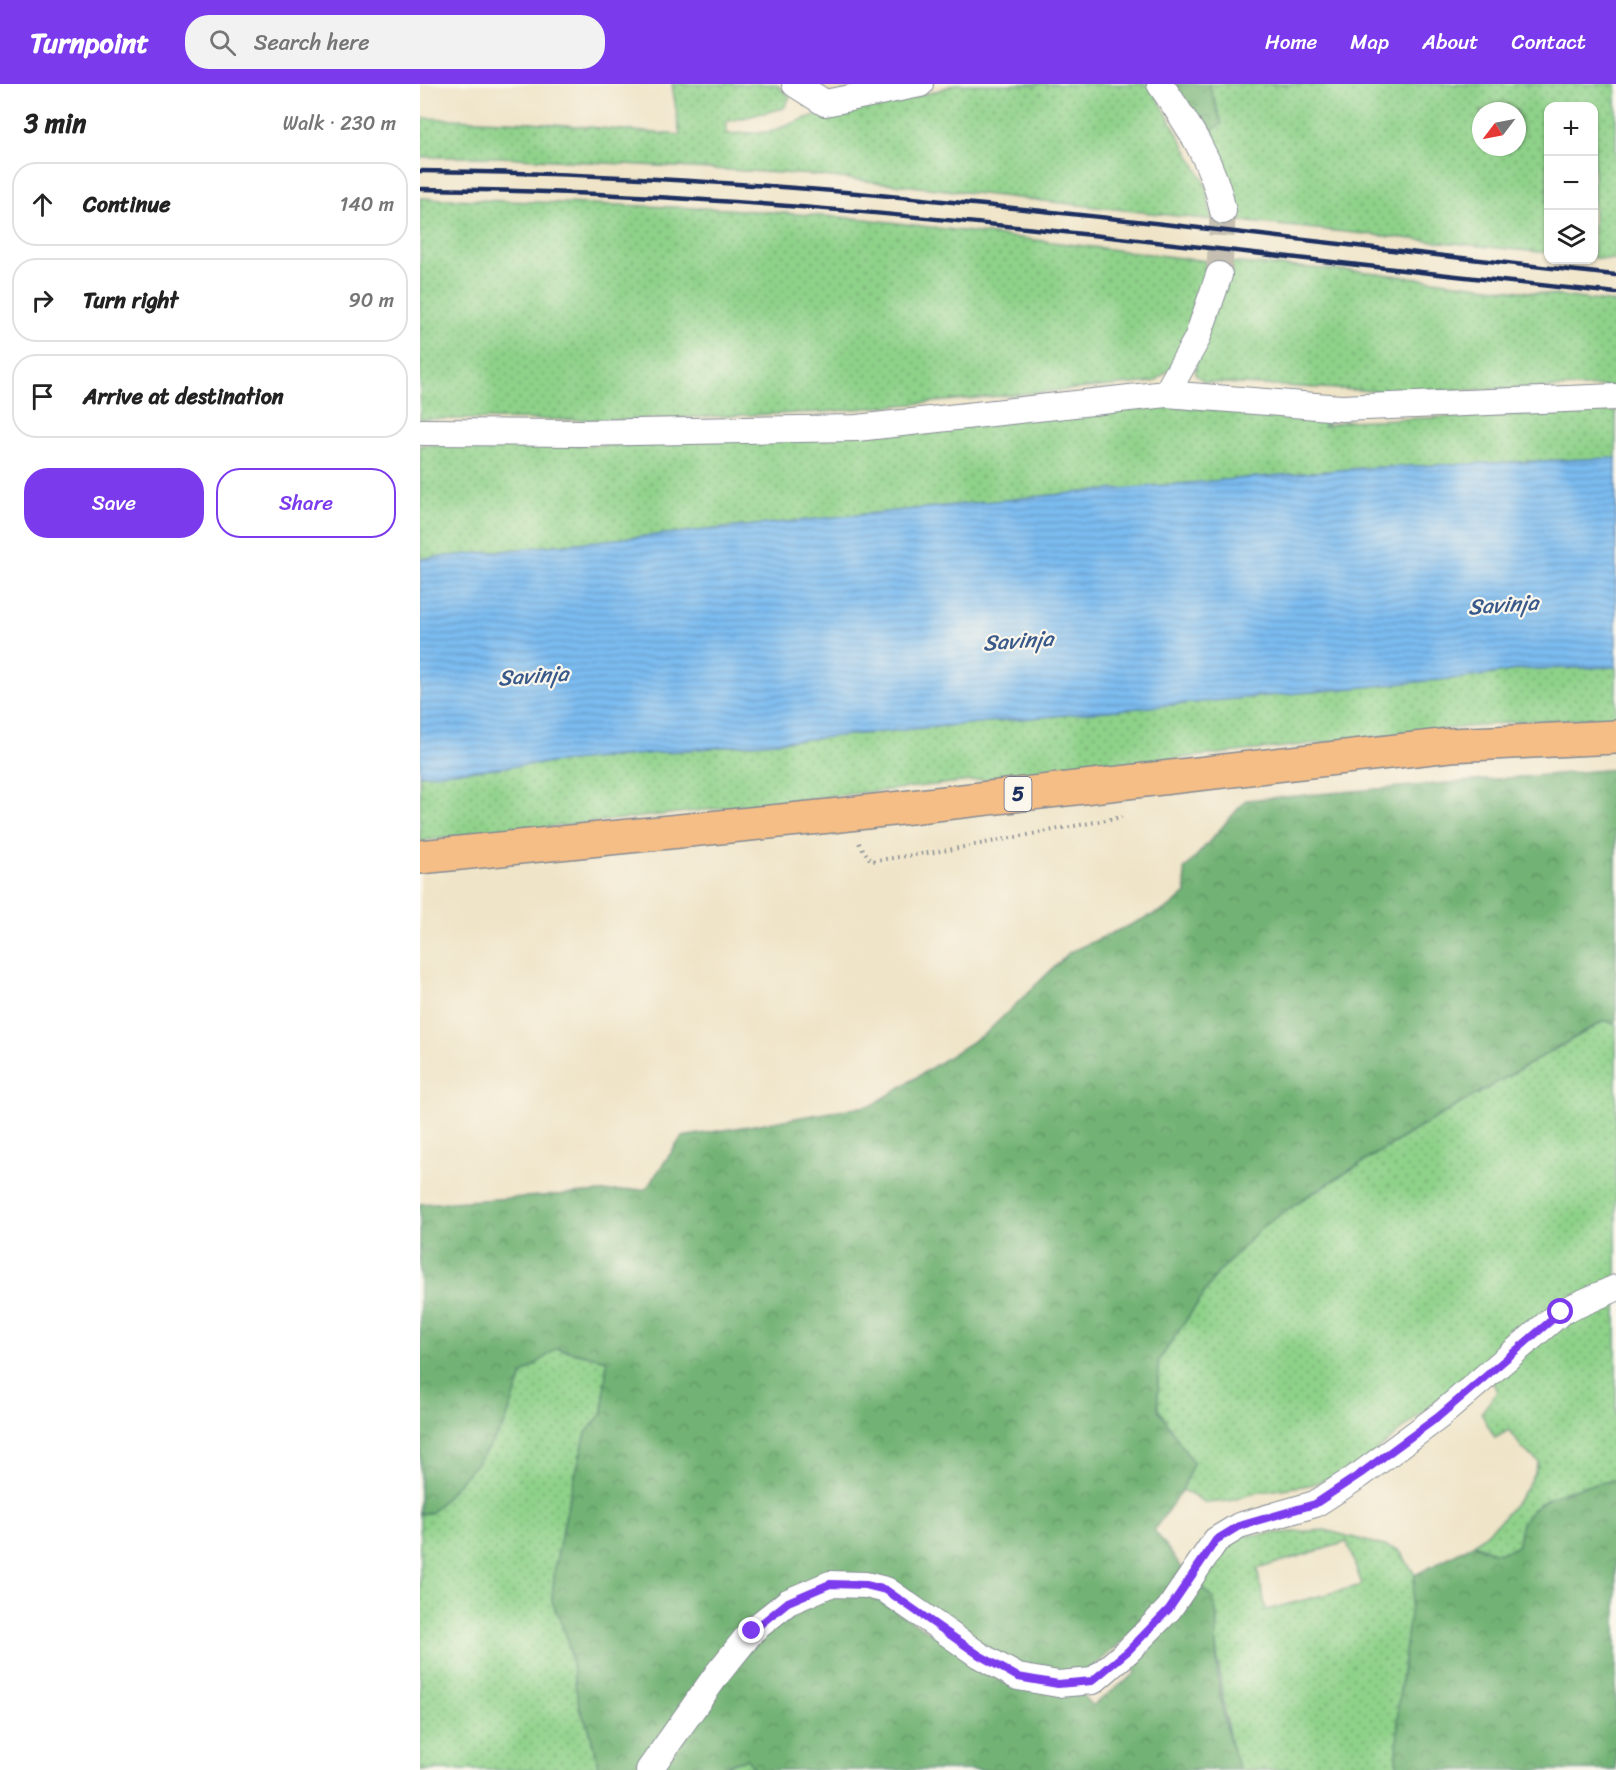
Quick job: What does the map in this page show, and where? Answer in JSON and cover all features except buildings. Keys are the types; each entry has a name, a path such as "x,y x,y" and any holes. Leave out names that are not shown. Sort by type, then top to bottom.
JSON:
{"main road":[{"name":"5","path":"420,857 840,815 1450,745 1616,737"}],"street":[{"path":"795,84 825,103 921,84"},
{"path":"1160,84 1185,118 1208,161 1219,190 1223,211"},
{"path":"1166,394 1197,339 1219,275"},
{"path":"420,432 581,433 857,428 1166,394 1341,408 1616,397"},
{"path":"649,1770 718,1673 752,1631 788,1602 830,1584 866,1585 886,1590 979,1655 1018,1677 1058,1684 1092,1681 1128,1651 1169,1609 1216,1540 1239,1526 1315,1504 1438,1417 1561,1312 1616,1288"}],"green space":[{"path":"672,84 776,84 790,97 784,108 726,122 726,134 770,132 812,116 934,92 955,84 1150,84 1205,183 1212,220 814,175 500,157 420,157 420,118 531,122 680,135"},
{"path":"1170,84 1209,84 1222,124 1203,136"},
{"path":"1209,84 1616,84 1616,260 1598,258 1598,102 1544,102 1544,253 1230,220 1203,136"},
{"path":"420,198 727,209 865,219 1206,261 1205,273 1189,333 1176,360 1154,382 824,412 623,420 420,419"},
{"path":"1222,262 1368,272 1616,303 1616,386 1395,392 1205,382 1195,374 1196,364 1215,307"},
{"path":"1161,405 1334,419 1322,427 1346,421 1616,411 1616,458 1363,468 1074,493 420,559 420,445 640,445"},
{"path":"1616,667 1616,718 1521,721 420,841 420,775 1480,676 1521,669"},
{"path":"1616,769 1616,1025 1605,1020 1420,1127 1303,1199 1261,1228 1217,1274 1158,1362 1158,1409 1193,1463 1182,1490 1154,1530 1186,1573 1163,1605 1091,1669 1054,1677 1013,1667 983,1646 825,1577 683,1713 636,1770 595,1770 598,1764 589,1728 580,1711 568,1640 552,1601 555,1566 586,1433 603,1412 607,1360 557,1348 522,1375 504,1426 476,1464 431,1513 420,1513 420,1204 646,1189 682,1137 873,1105 986,1033 1070,952 1170,907 1186,893 1184,870 1246,800"},
{"path":"1606,1020 1616,1025 1616,1277 1456,1392 1444,1394 1355,1470 1309,1485 1254,1493 1230,1501 1206,1503 1182,1490 1193,1463 1158,1409 1158,1362 1217,1274 1261,1228 1303,1199 1420,1127"},
{"path":"1616,1289 1616,1480 1578,1488 1522,1523 1518,1545 1512,1549 1496,1552 1474,1544 1494,1527 1520,1497 1539,1462 1523,1449 1509,1430 1495,1438 1481,1413 1497,1392 1492,1380 1520,1350"},
{"path":"557,1348 607,1360 603,1412 586,1433 555,1566 552,1601 568,1640 580,1711 589,1728 598,1764 595,1770 420,1770 420,1513 431,1513 476,1464 504,1426 522,1375"},
{"path":"1616,1480 1616,1770 1397,1770 1398,1705 1415,1575 1474,1544 1496,1552 1512,1549 1518,1545 1523,1522 1540,1504 1564,1492"},
{"path":"1325,1530 1399,1550 1415,1575 1410,1628 1402,1671 1397,1770 1240,1770 1232,1752 1223,1701 1216,1645 1217,1614 1196,1584 1236,1536","holes":["1347,1542 1362,1585 1266,1610 1257,1569"]},
{"path":"1196,1584 1210,1594 1215,1605 1220,1692 1234,1756 1240,1770 755,1770 747,1759 734,1762 721,1770 660,1770 725,1679 767,1632 833,1594 866,1593 976,1660 1079,1691 1092,1706 1136,1673 1132,1662"},
{"path":"747,1759 755,1770 721,1770 734,1762"}],"water":[{"name":"Savinja","path":"1616,458 1616,667 1521,669 1480,676 420,775 420,559 1074,493 1363,468"}],"tunnel":[{"path":"1219,275 1223,211"}],"railway":[{"path":"420,171 570,175 870,194 1169,224 1616,275"},
{"path":"420,189 570,193 720,201 870,213 1019,227 1616,293"}],"route":[{"path":"752,1631 788,1602 830,1584 866,1585 886,1590 979,1655 1018,1677 1058,1684 1092,1681 1128,1651 1169,1609 1216,1540 1239,1526 1315,1504 1438,1417 1561,1312"}]}
